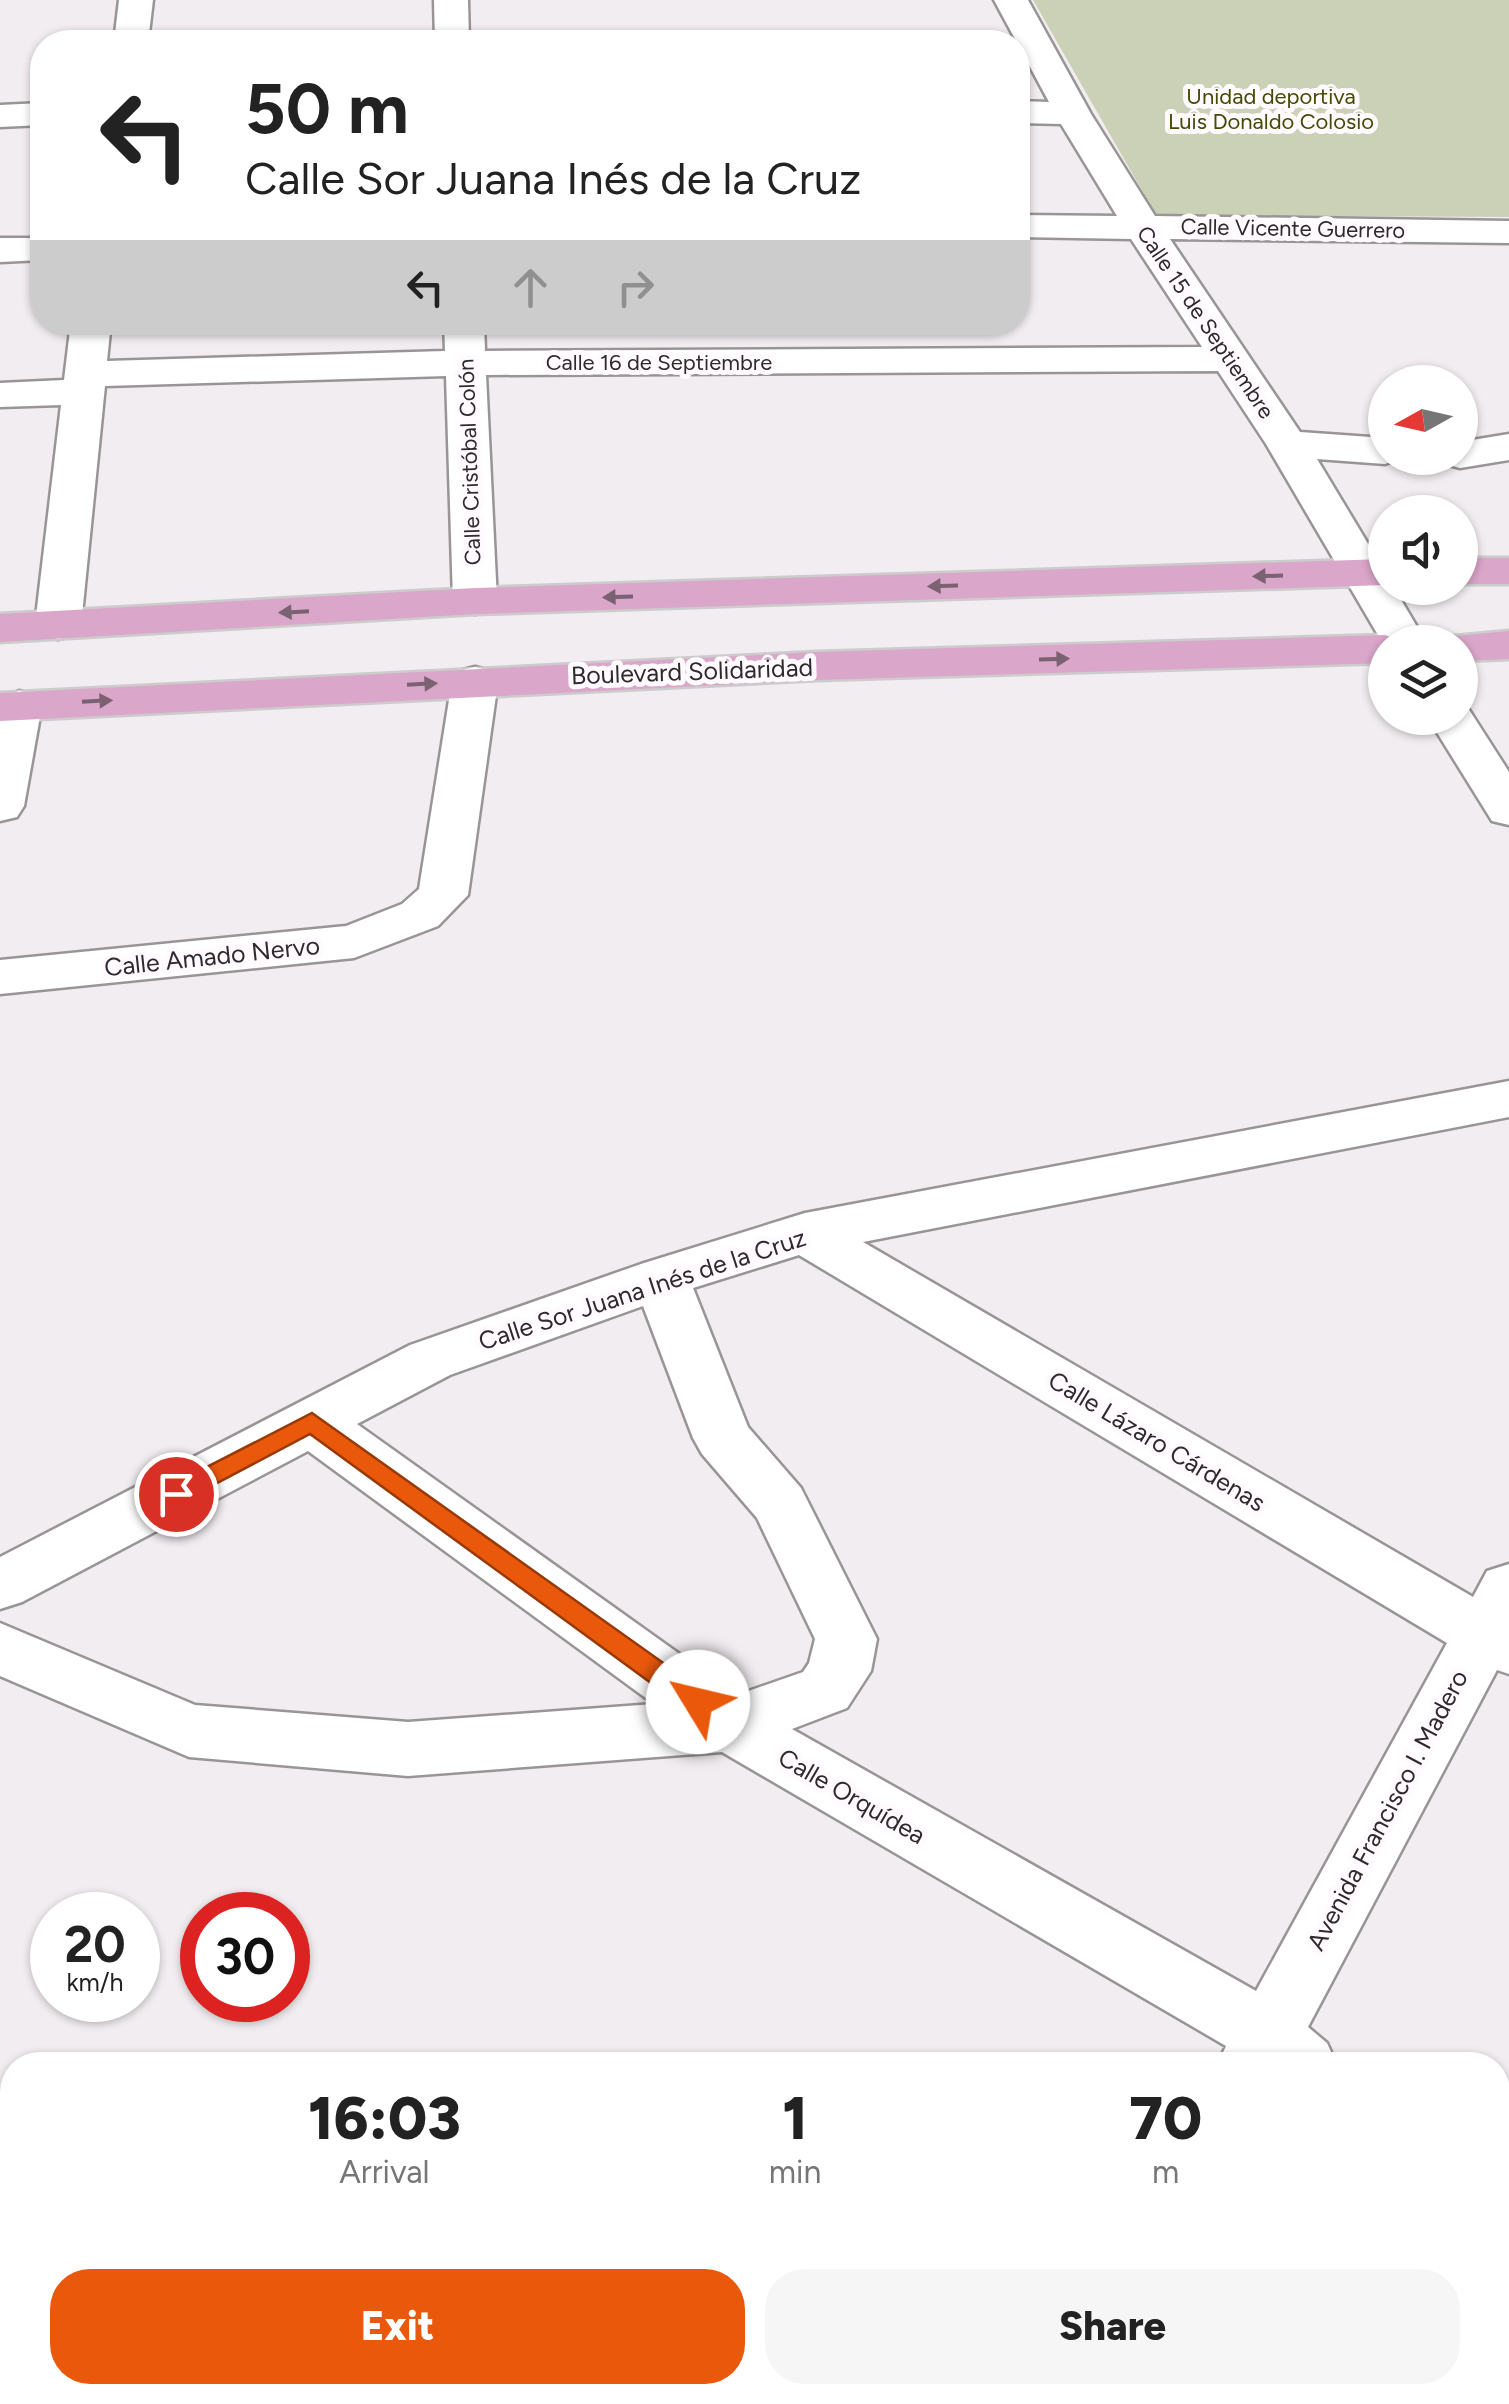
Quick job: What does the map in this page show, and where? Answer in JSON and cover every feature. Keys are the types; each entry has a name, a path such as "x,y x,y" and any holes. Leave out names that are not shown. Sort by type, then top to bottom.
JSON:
{"main road":[{"path":"1478,571 1509,571"},
{"path":"0,628 475,602 1368,572"},
{"path":"1478,646 1509,645"},
{"name":"Boulevard Solidaridad","path":"9,706 817,666 1368,650"}],"street":[{"path":"132,30 136,0"},
{"path":"451,0 452,30"},
{"name":"Calle 15 de Septiembre","path":"1011,0 1027,30"},
{"name":"Calle 15 de Septiembre","path":"1030,35 1142,226 1368,562"},
{"path":"1030,112 1073,114"},
{"path":"0,116 30,115"},
{"name":"Calle Vicente Guerrero","path":"1030,226 1509,232"},
{"path":"0,250 30,250"},
{"path":"58,625 90,335"},
{"name":"Calle 16 de Septiembre","path":"0,394 465,343 1233,359"},
{"name":"Calle Cristóbal Colón","path":"465,343 475,602"},
{"path":"1287,444 1368,449"},
{"path":"1478,453 1509,448"},
{"name":"Calle Amado Nervo","path":"0,977 354,942 420,915 443,895 475,681"},
{"path":"0,806 9,706"},
{"path":"1462,735 1509,810"},
{"name":"Calle Sor Juana Inés de la Cruz","path":"0,1585 430,1360 661,1278 806,1232 1509,1099"},
{"name":"Calle Lázaro Cárdenas","path":"806,1232 1500,1623"},
{"path":"0,1648 189,1732 408,1749 730,1726 826,1690 839,1670 846,1638 780,1504 723,1438 661,1278"},
{"name":"Calle Orquídea","path":"312,1422 730,1726 1270,2052"},
{"name":"Avenida Francisco I. Madero","path":"1274,2052 1500,1623"}],"green space":[{"name":"Unidad deportiva Luis Donaldo Colosio","path":"1033,0 1509,0 1509,217 1156,215"}],"route":[{"path":"176,1494 312,1422 698,1702"}]}
